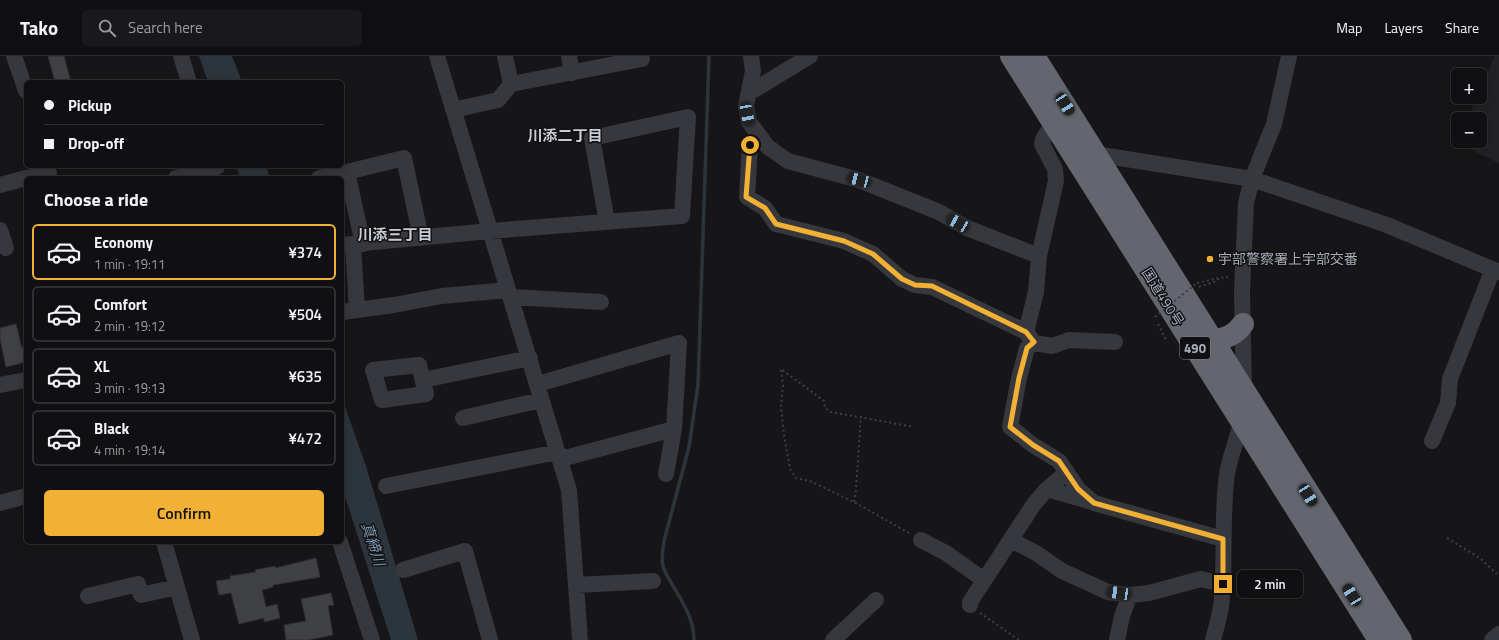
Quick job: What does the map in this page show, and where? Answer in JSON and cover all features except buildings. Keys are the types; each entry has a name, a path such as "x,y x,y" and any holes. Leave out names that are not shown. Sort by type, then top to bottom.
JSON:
{"highway":[{"name":"国道490号","path":"1010,56 1062,119 1095,154 1213,340 1244,393 1401,640"},
{"name":"国道490号","path":"1034,56 1062,119 1241,421 1379,640"},
{"path":"1213,340 1220,340 1230,336 1243,324"}],"street":[{"path":"14,56 24,85"},
{"path":"181,56 188,80"},
{"path":"437,56 569,490 580,640"},
{"path":"505,56 511,84"},
{"path":"569,56 572,73"},
{"path":"453,110 498,100 511,84 642,59 641,56"},
{"path":"751,56 753,71 746,106 749,122 768,147 788,161 859,180 939,212 967,228 1039,256"},
{"path":"749,94 810,56"},
{"path":"1212,638 1220,610 1223,584 1223,539 1227,473 1238,436 1244,393 1242,292 1246,203 1252,179 1274,124 1290,56"},
{"path":"352,245 490,231 607,222 682,216 688,117 592,138 607,222"},
{"path":"1062,119 1043,140 1042,144 1054,165 1056,181 1039,256 1030,337 1019,378 1010,427 1033,445 1059,461 1078,489 1094,503"},
{"path":"757,133 750,145 746,197 765,208 776,224 844,241 873,254 902,279 915,285 932,286 1030,337 1052,346 1069,340 1115,342"},
{"path":"1095,154 1252,179 1387,225 1496,270 1450,379 1448,402 1432,441"},
{"path":"328,176 404,158 421,238"},
{"path":"186,176 218,170"},
{"path":"34,176 49,172"},
{"path":"347,172 352,245 350,311 394,306 442,296 509,293 601,302"},
{"path":"0,185 24,179"},
{"path":"0,230 6,248"},
{"path":"463,418 679,344 674,429 666,474"},
{"path":"423,380 530,358"},
{"path":"0,386 24,380"},
{"path":"386,486 559,456 674,429"},
{"path":"970,606 970,602 1034,504 1047,489 1067,472"},
{"path":"1047,489 1223,539"},
{"path":"0,503 24,497"},
{"path":"921,540 946,553 984,580"},
{"path":"1011,540 1036,553 1062,571 1108,592 1130,595 1149,593 1201,579 1223,584"},
{"path":"165,544 192,640"},
{"path":"341,544 372,640"},
{"path":"403,570 465,551 486,639"},
{"path":"576,585 653,581"},
{"path":"88,596 138,584 141,595 177,587"},
{"path":"1117,640 1122,616 1130,595"},
{"path":"834,640 876,600"},
{"path":"1492,640 1499,634"}],"path":[{"path":"1163,334 1155,317 1197,283 1217,278 1230,277"},
{"path":"1195,290 1202,285 1217,281 1217,278"},
{"path":"914,427 861,416 831,412 825,408 824,401 781,369 783,386 781,406 784,435 790,469 796,478 810,481 854,502 921,540"},
{"path":"854,502 861,416"},
{"path":"1448,538 1481,559 1499,576"},
{"path":"970,606 1019,640"}],"shaded area":[{"path":"1495,56 1499,56 1499,163 1467,148 1487,148 1487,112 1470,112 1474,104 1487,104 1487,74"}],"water":[{"path":"199,56 232,56 241,80 207,80"},
{"path":"237,168 267,168 269,176 239,176"},
{"name":"真締川","path":"344,404 366,466 418,640 391,640 344,493"}],"waterway":[{"path":"694,640 694,632 690,618 665,571 662,563 662,557 664,541 689,447 698,385 709,56"}],"place":[{"name":"宇部警察署上宇部交番","path":"1210,259"}],"district":[{"name":"川添二丁目","path":"565,136"},
{"name":"川添三丁目","path":"395,235"}],"route":[{"path":"750,145 746,197 765,208 776,224 844,241 873,254 902,279 915,285 932,286 1026,332 1034,342 1027,348 1019,378 1010,427 1033,445 1059,461 1078,489 1094,503 1223,539 1223,584"}]}
